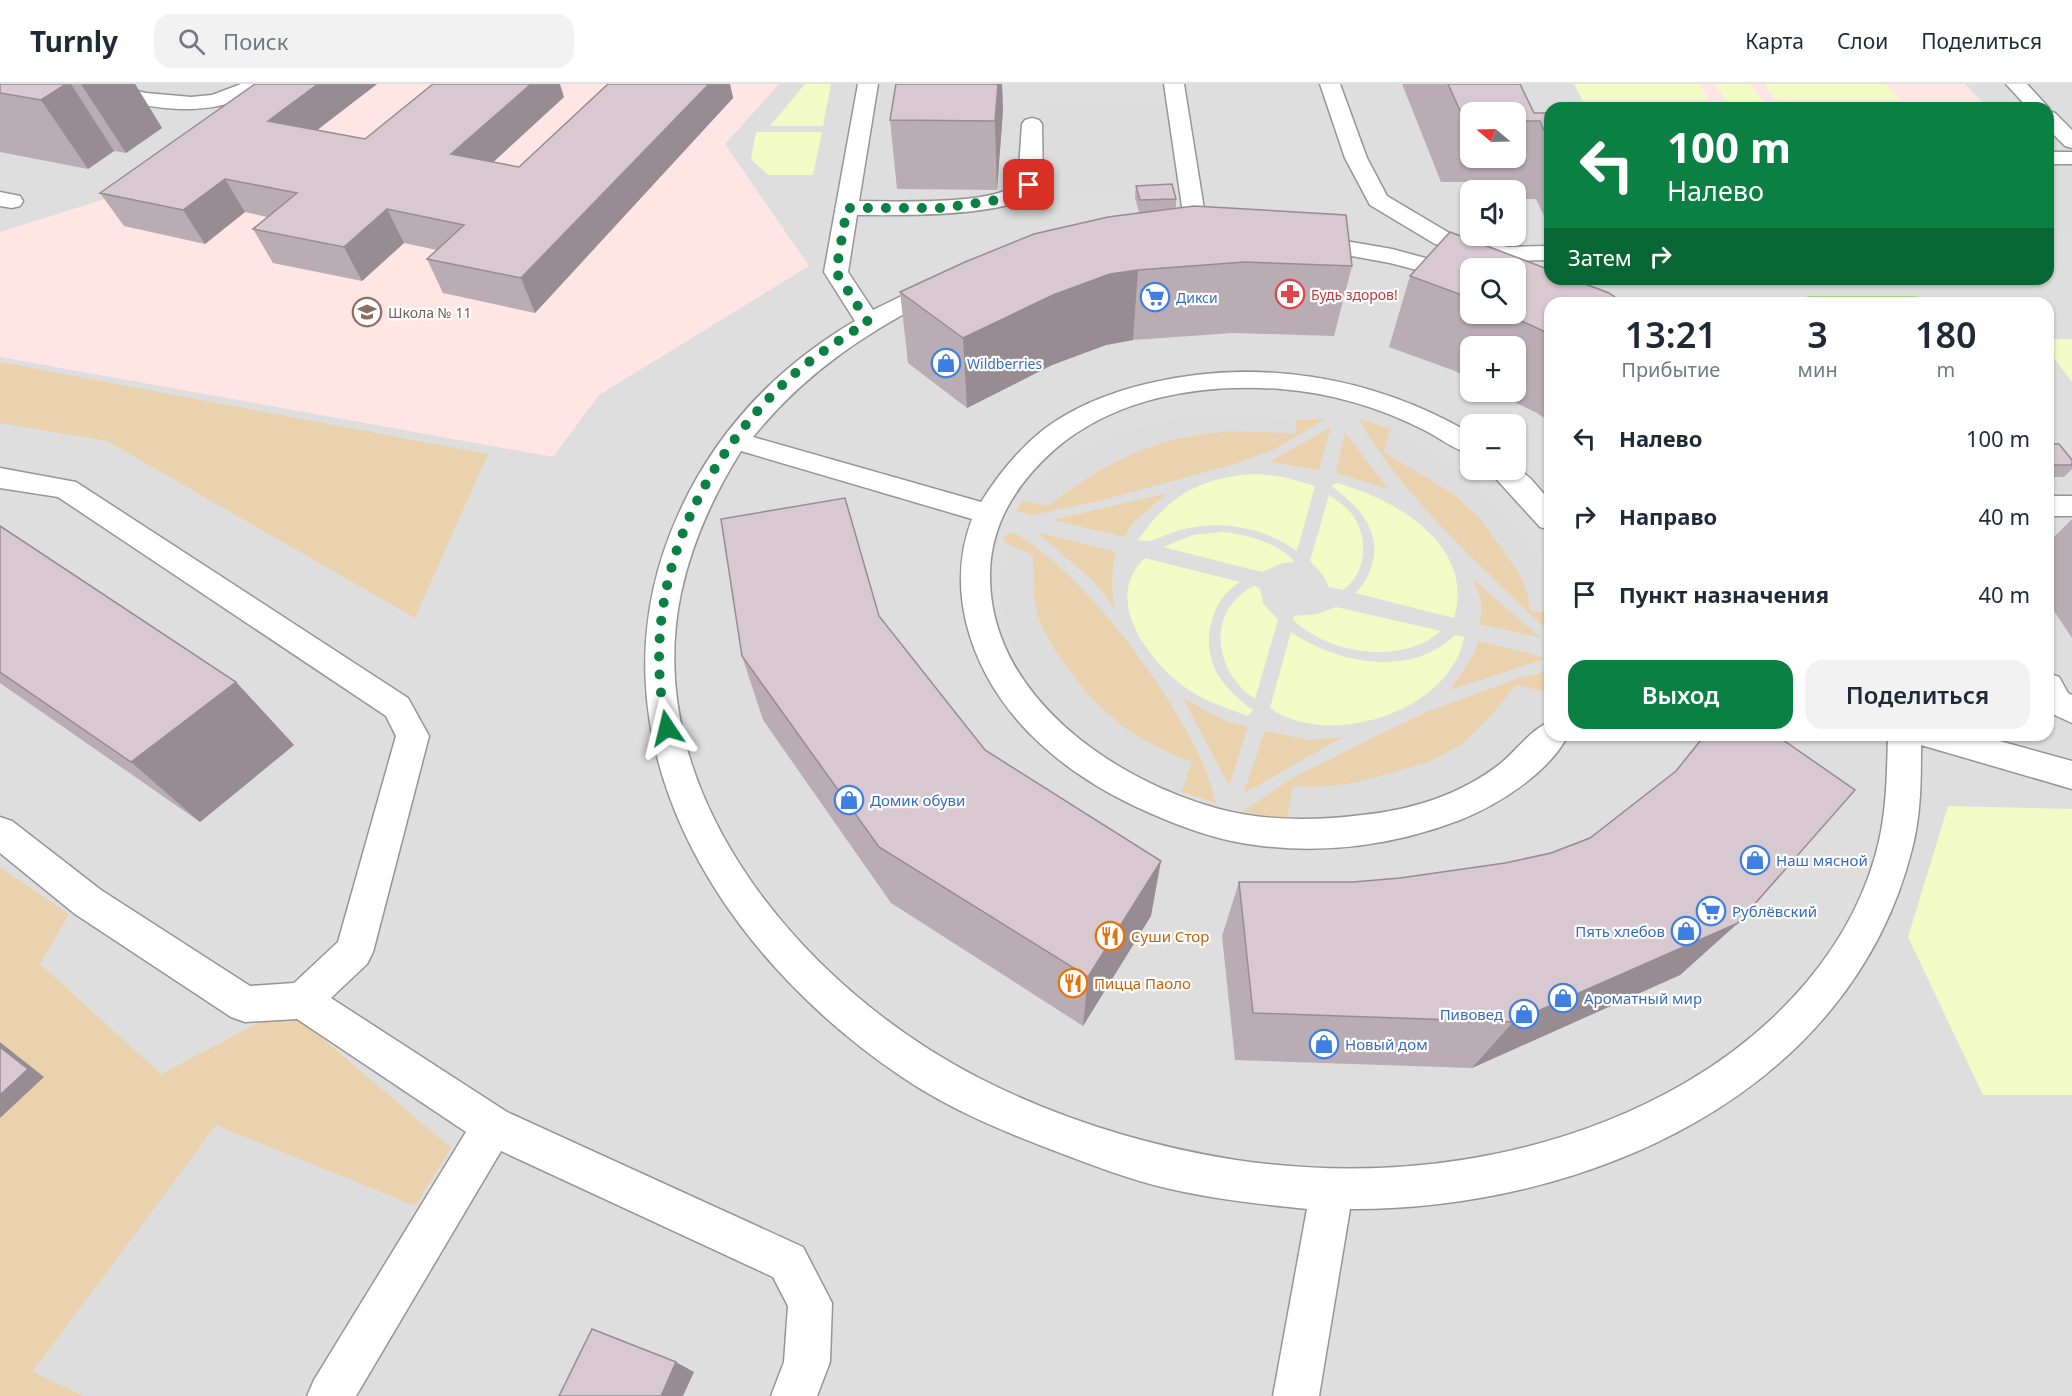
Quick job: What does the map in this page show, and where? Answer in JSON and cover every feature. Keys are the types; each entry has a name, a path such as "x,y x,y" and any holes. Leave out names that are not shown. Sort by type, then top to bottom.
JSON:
{"street":[{"path":"77,84 187,105 236,96 257,84"},
{"path":"868,84 836,272 868,322"},
{"path":"1166,236 1210,235 1174,84"},
{"path":"1330,84 1356,158 1378,200 1443,239 1508,254 1544,254"},
{"path":"2016,84 2032,102"},
{"path":"847,208 943,208 1011,198 1021,193 1029,185 1032,124"},
{"path":"2054,158 2072,158"},
{"path":"1276,238 1333,244 1392,256 1460,274"},
{"path":"973,274 907,300 830,346 794,374 733,440 708,478 688,519 672,563 662,609 659,659 663,711 675,764 694,818 723,873 762,927 810,979 866,1028 931,1073 1005,1112 1117,1154 1174,1169 1254,1182 1332,1188 1360,1189 1451,1182 1539,1166 1619,1140 1692,1104 1754,1062 1806,1014 1847,961 1876,905 1895,848 1904,790 1904,741"},
{"path":"1460,439 1421,417 1383,402 1304,383 1263,379 1184,383 1146,391 1111,404 1078,420 1058,433 1022,463 988,514 977,551 976,597 980,621 992,657 1013,693 1042,726 1078,758 1121,785 1169,806 1222,825 1292,835 1338,833 1394,826 1444,811 1489,790 1526,763 1546,741"},
{"path":"733,440 988,514"},
{"path":"0,478 66,489 397,707 413,736 354,952 302,1001"},
{"path":"1514,480 1544,513"},
{"path":"2054,506 2072,506"},
{"path":"2054,696 2058,702 2072,710"},
{"path":"1951,741 2072,775"},
{"path":"0,832 88,902 245,1004 302,1001 493,1126 788,1262 810,1303 807,1362 794,1396"},
{"path":"330,1396 493,1126"},
{"path":"1296,1396 1332,1188"}],"shaded area":[{"path":"0,84 2072,84 2072,1396 0,1396"},
{"path":"110,84 185,84 215,90 199,101"},
{"name":"Школа № 11","path":"301,84 779,84 725,144 809,266 599,395 553,457 0,357 0,232 108,198"},
{"path":"1574,84 1965,84 1982,102 1584,102"},
{"path":"1165,103 1179,193 1098,193 1045,198 1039,104"},
{"path":"2054,149 2072,168 2072,231 2054,231"},
{"path":"0,362 488,454 415,618 107,441 0,423"},
{"path":"1234,413 1296,420 1296,433 1232,431 1193,434 1152,445 1112,464 1081,480 1048,506 1023,500 1041,479 1063,461 1115,433 1174,418"},
{"path":"1325,419 1275,449 1235,464 1099,501 1033,515 1016,511 1023,500 1048,506 1077,484 1106,467 1164,442 1225,432 1295,433 1296,420"},
{"path":"1359,419 1391,429 1384,452 1454,494 1481,519 1519,573 1528,594 1530,610 1544,612 1544,626 1435,520 1386,462"},
{"path":"1331,427 1319,470 1269,462"},
{"path":"1391,429 1420,444 1460,472 1460,480 1473,481 1520,528 1544,565 1544,612 1530,610 1528,594 1519,573 1481,519 1454,494 1384,452"},
{"path":"1345,432 1388,489 1336,473"},
{"path":"1167,493 1133,523 1124,537 1053,520"},
{"path":"1037,532 1116,552 1112,580 1115,608 1093,581"},
{"path":"1015,533 1070,576 1123,636 1148,669 1188,734 1209,778 1216,803 1181,792 1192,762 1154,746 1121,725 1092,699 1066,667 1047,638 1039,619 1033,587 1033,555 1007,544 1003,538 1007,534"},
{"path":"1007,544 1033,555 1034,598 1039,621 1058,656 1092,700 1117,724 1169,754 1192,762 1181,792 1139,774 1101,752 1067,726 1041,698 1020,667 1007,636 1000,604 1001,574"},
{"path":"1472,578 1541,638 1479,624 1482,611 1481,600"},
{"path":"1478,641 1544,657 1544,659 1450,690 1474,654"},
{"path":"1544,672 1544,692 1516,685 1492,716 1471,737 1427,763 1405,771 1358,782 1313,787 1293,786 1287,821 1243,811 1294,777 1426,712 1522,677"},
{"path":"1516,685 1544,692 1544,723 1518,752 1486,776 1448,796 1412,808 1371,817 1287,821 1293,786 1316,788 1348,785 1429,762 1464,743 1488,719"},
{"path":"1183,698 1226,721 1248,727 1229,786"},
{"path":"1265,731 1308,740 1343,737 1243,794"},
{"path":"0,867 69,914 40,964 161,1074 287,1008 451,1148 415,1206 216,1126 33,1371 84,1396 0,1396"},
{"path":"216,1125 415,1206 297,1396 84,1396 33,1372"}],"green space":[{"path":"805,84 831,84 823,126 770,126"},
{"path":"1574,84 1699,84 1709,99 1582,99"},
{"path":"1715,84 1750,84 1764,102 1728,102"},
{"path":"1764,84 1886,84 1899,99 1776,100"},
{"path":"756,132 822,132 813,175 768,175 751,159"},
{"path":"1807,296 1918,297 1808,297"},
{"path":"2054,339 2072,339 2072,382 2054,358"},
{"path":"1257,474 1284,477 1315,486 1297,551 1269,536 1224,525 1192,527 1153,540 1138,540 1162,511 1189,491 1220,479"},
{"path":"1337,483 1360,490 1405,513 1426,529 1442,547 1453,568 1458,592 1454,618 1355,593 1363,584 1372,565 1374,541 1371,530 1358,510 1331,486"},
{"path":"1329,495 1352,514 1362,536 1361,566 1351,583 1343,590 1329,587 1323,575 1310,561"},
{"path":"1222,532 1241,535 1271,545 1295,562 1283,563 1262,572 1163,547 1193,535"},
{"path":"1145,558 1240,582 1230,590 1215,610 1209,636 1209,649 1220,678 1253,710 1248,716 1212,703 1192,692 1162,667 1148,650 1129,613 1127,594 1132,575"},
{"path":"1254,586 1260,588 1263,603 1278,620 1255,699 1241,687 1231,673 1224,658 1221,642 1222,626 1228,610 1238,597"},
{"path":"1336,607 1441,631 1425,642 1406,649 1387,652 1366,651 1345,648 1326,641 1308,632 1293,620 1294,616 1317,614"},
{"path":"1291,632 1330,652 1373,662 1395,662 1417,657 1437,649 1455,635 1464,637 1454,663 1436,686 1412,703 1384,716 1353,724 1323,725 1294,720 1270,708"},
{"path":"1948,806 2072,809 2072,1095 1983,1095 1908,937"}],"building":[{"path":"0,84 66,84 41,100 0,93"},
{"path":"255,84 318,84 268,121 365,139 433,84 531,84 451,154 519,167 608,84 709,84 521,278 427,259 464,225 387,209 344,247 253,229 297,193 225,179 183,210 100,193"},
{"path":"896,84 998,84 995,121 890,120"},
{"path":"1448,84 1520,84 1534,113 1544,113 1544,130 1540,121 1526,121 1526,102 1460,102 1460,111"},
{"path":"1172,184 1176,199 1140,200 1136,186"},
{"path":"1194,206 1346,215 1352,266 1245,262 1110,274 1053,295 963,338 900,292 1034,234 1108,217"},
{"path":"1450,232 1460,236 1460,246 1487,246 1518,258 1460,258 1460,294 1410,276"},
{"path":"1526,261 1544,268 1544,285 1588,285 1615,297 1544,297 1544,331 1526,323"},
{"path":"2054,444 2059,444 2072,460 2072,465 2054,465"},
{"path":"845,498 879,616 985,750 1161,861 1088,977 879,847 742,656 721,519"},
{"path":"0,526 236,682 131,762 0,672"},
{"path":"1700,741 1785,741 1855,790 1738,923 1513,1022 1253,1013 1239,882 1353,882 1400,878 1505,863 1551,853 1590,838 1676,771"},
{"path":"0,1047 28,1069 0,1095"},
{"path":"592,1329 676,1362 661,1396 559,1396"}],"place":[{"name":"Будь здоров!","path":"1290,294"},
{"name":"Дикси","path":"1155,297"},
{"name":"Школа № 11","path":"367,312"},
{"name":"Wildberries","path":"946,363"},
{"name":"Домик обуви","path":"849,800"},
{"name":"Наш мясной","path":"1755,860"},
{"name":"Рублёвский","path":"1711,911"},
{"name":"Пять хлебов","path":"1686,931"},
{"name":"Суши Стор","path":"1110,936"},
{"name":"Пицца Паоло","path":"1073,983"},
{"name":"Ароматный мир","path":"1563,998"},
{"name":"Пивовед","path":"1524,1014"},
{"name":"Новый дом","path":"1324,1044"}],"route":[{"path":"667,728 663,711 659,659 662,609 672,563 688,519 708,478 733,440 794,374 830,346 868,322 836,272 847,208 943,208 1011,198 1021,193 1029,185"}]}
